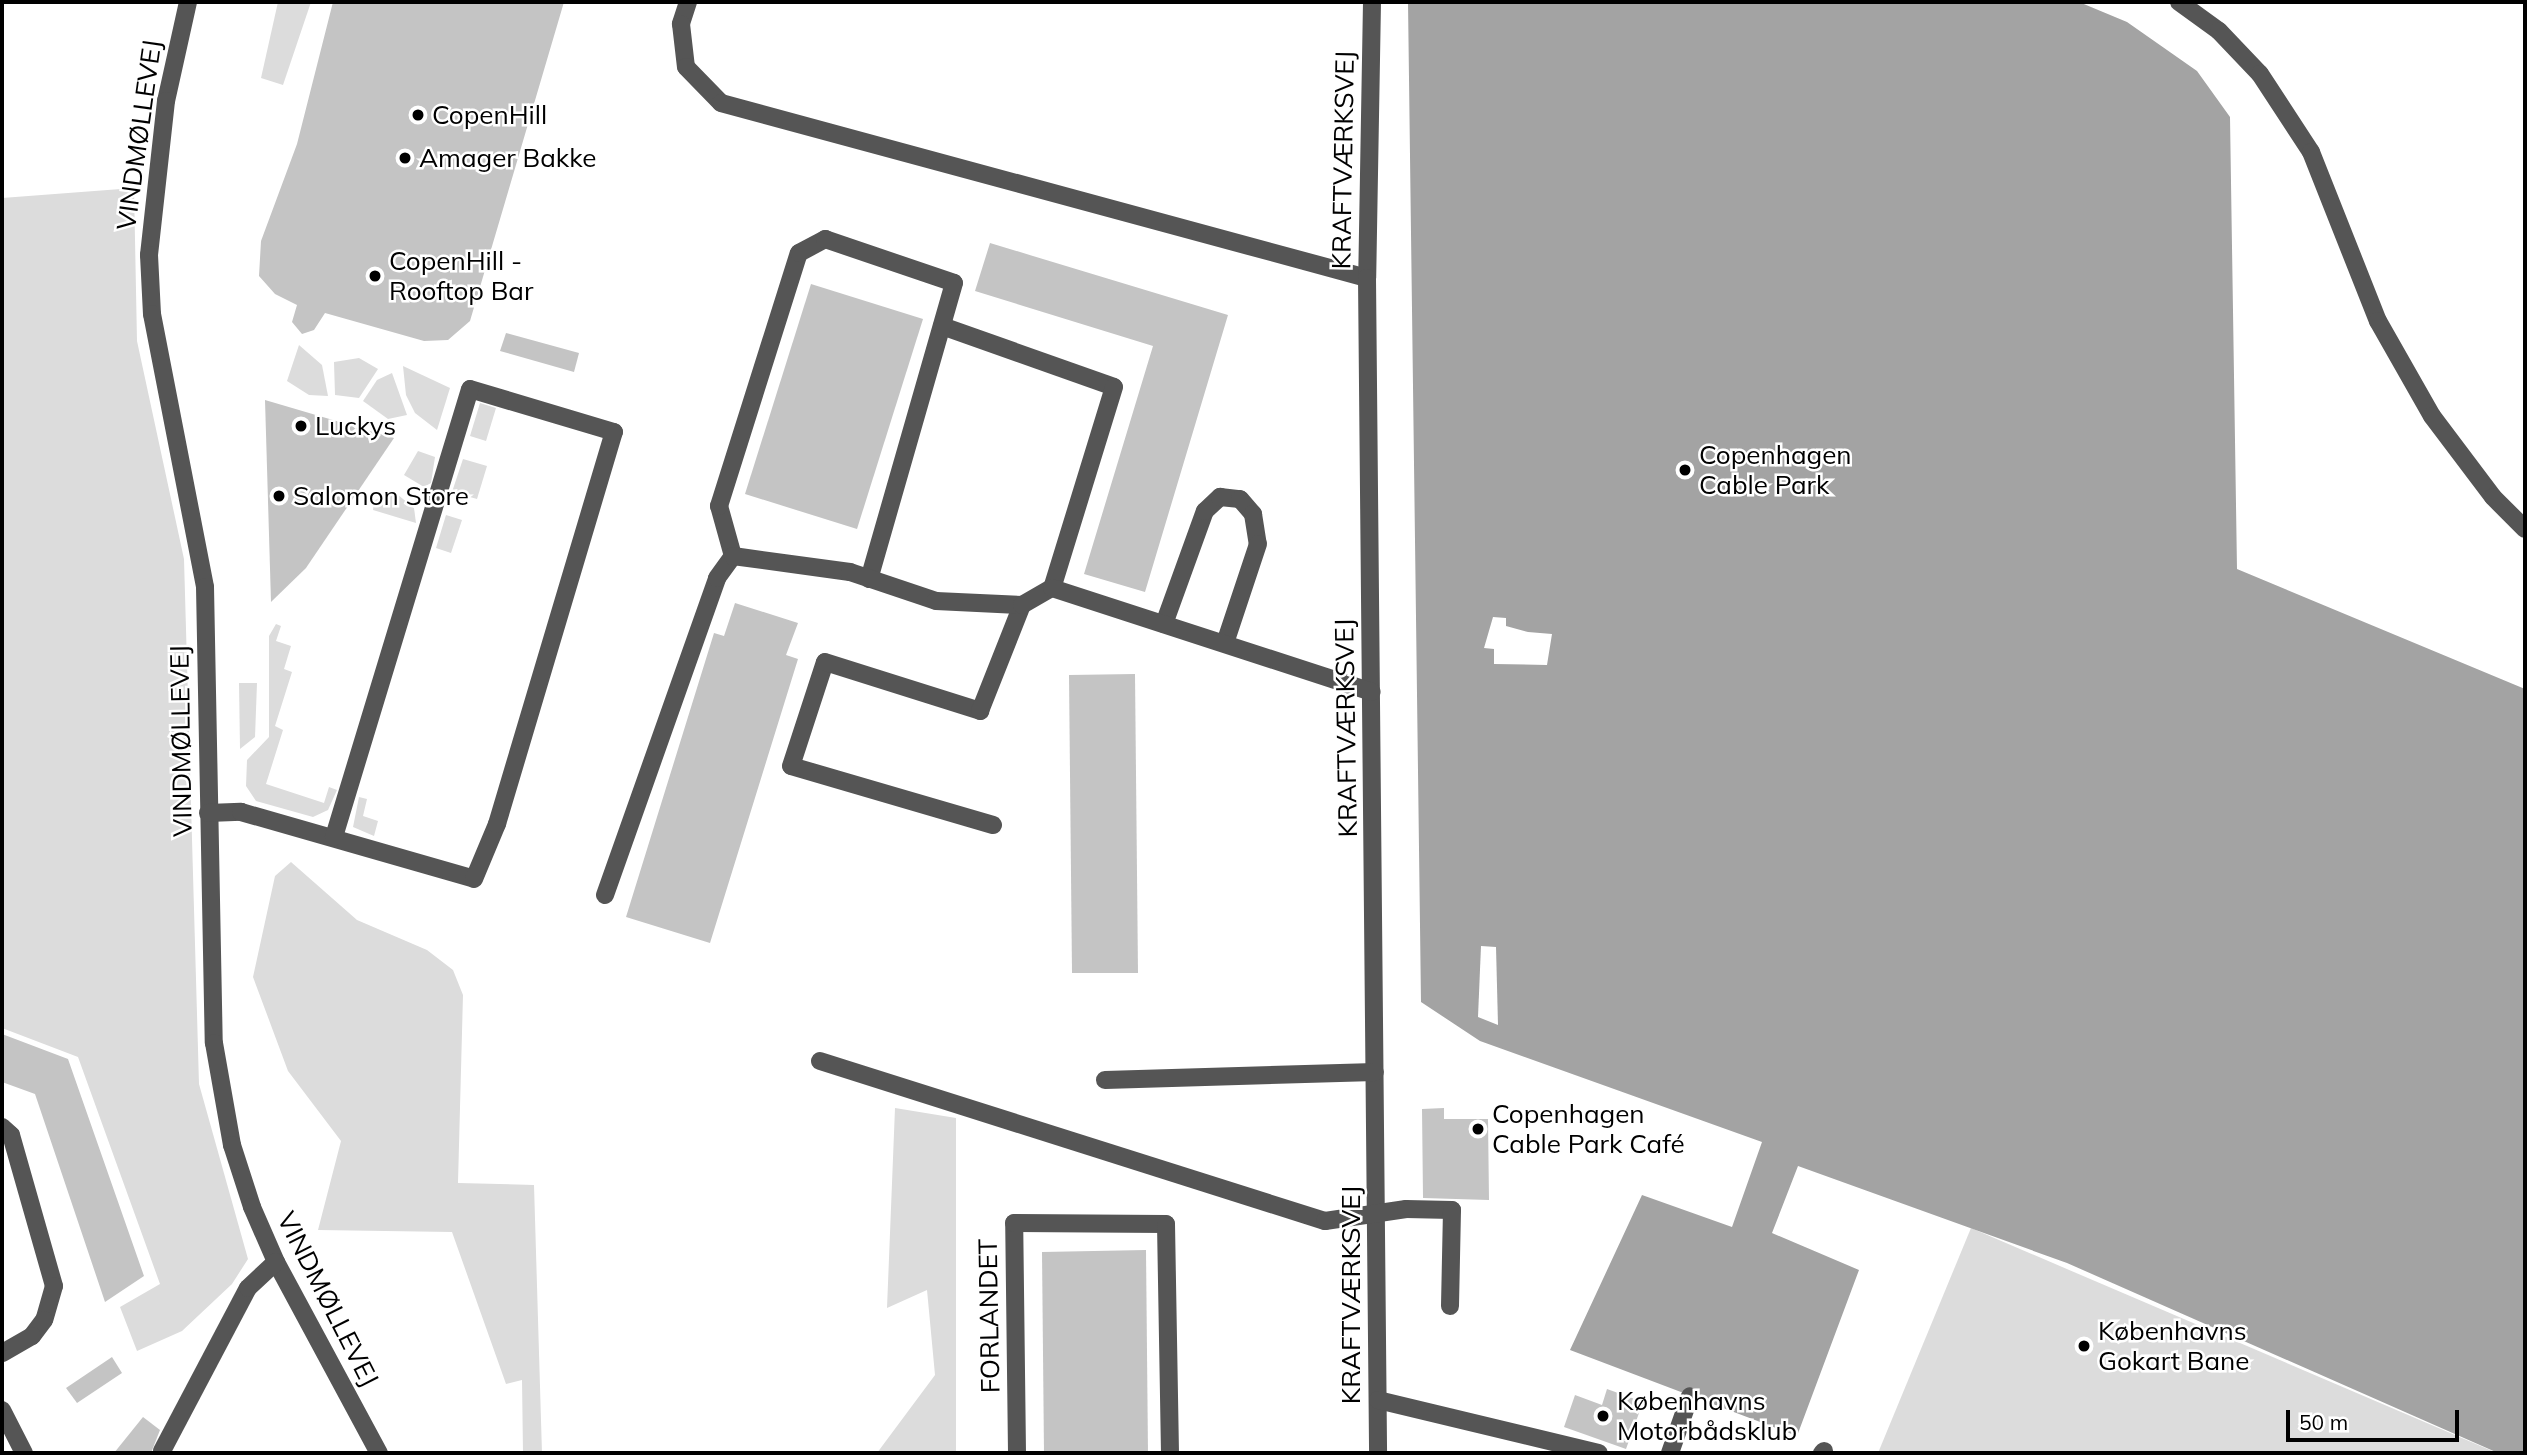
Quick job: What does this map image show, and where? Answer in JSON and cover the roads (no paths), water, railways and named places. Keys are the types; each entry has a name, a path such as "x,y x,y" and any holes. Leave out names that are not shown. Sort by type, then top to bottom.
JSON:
{"street":[{"name":"VINDMØLLEVEJ","path":"188,2 166,101 149,255 152,314 205,587 208,813 217,1066 232,1144 276,1262 379,1453"},
{"path":"688,2 681,24 686,67 721,103 1367,278"},
{"name":"KRAFTVÆRKSVEJ","path":"1372,2 1367,278 1378,1453"},
{"path":"2179,2 2219,31 2260,74 2304,141 2378,321 2425,404 2493,497 2525,529"},
{"path":"733,556 719,506 799,253 825,239 954,283 869,579"},
{"path":"733,556 869,579 936,601 1022,605 1052,588 1114,387 942,326"},
{"path":"208,813 241,812 334,836 474,879 496,824 614,432 470,389 334,836"},
{"path":"1164,624 1205,511 1220,497 1240,499 1253,514 1258,544 1225,643"},
{"path":"605,895 717,578 733,556"},
{"path":"1052,588 1372,692"},
{"path":"993,825 791,766 825,662 979,710 1022,605"},
{"path":"820,1061 1325,1222 1377,1213 1452,1210 1450,1306"},
{"path":"1105,1080 1375,1072"},
{"path":"2,1127 10,1135 54,1286 44,1320 32,1336 2,1353"},
{"name":"FORLANDET","path":"1017,1453 1014,1223 1166,1224 1170,1453"},
{"path":"162,1451 248,1288 276,1262"},
{"path":"1670,1453 1690,1396"},
{"path":"1378,1400 1599,1453"},
{"path":"2,1410 24,1453"}],"place":[{"name":"CopenHill","path":"418,115"},
{"name":"Amager Bakke","path":"405,158"},
{"name":"CopenHill - Rooftop Bar","path":"375,276"},
{"name":"Luckys","path":"301,426"},
{"name":"Copenhagen Cable Park","path":"1685,470"},
{"name":"Salomon Store","path":"279,496"},
{"name":"Copenhagen Cable Park Café","path":"1478,1129"},
{"name":"Københavns Gokart Bane","path":"2084,1346"},
{"name":"Københavns Motorbådsklub","path":"1603,1416"}]}
